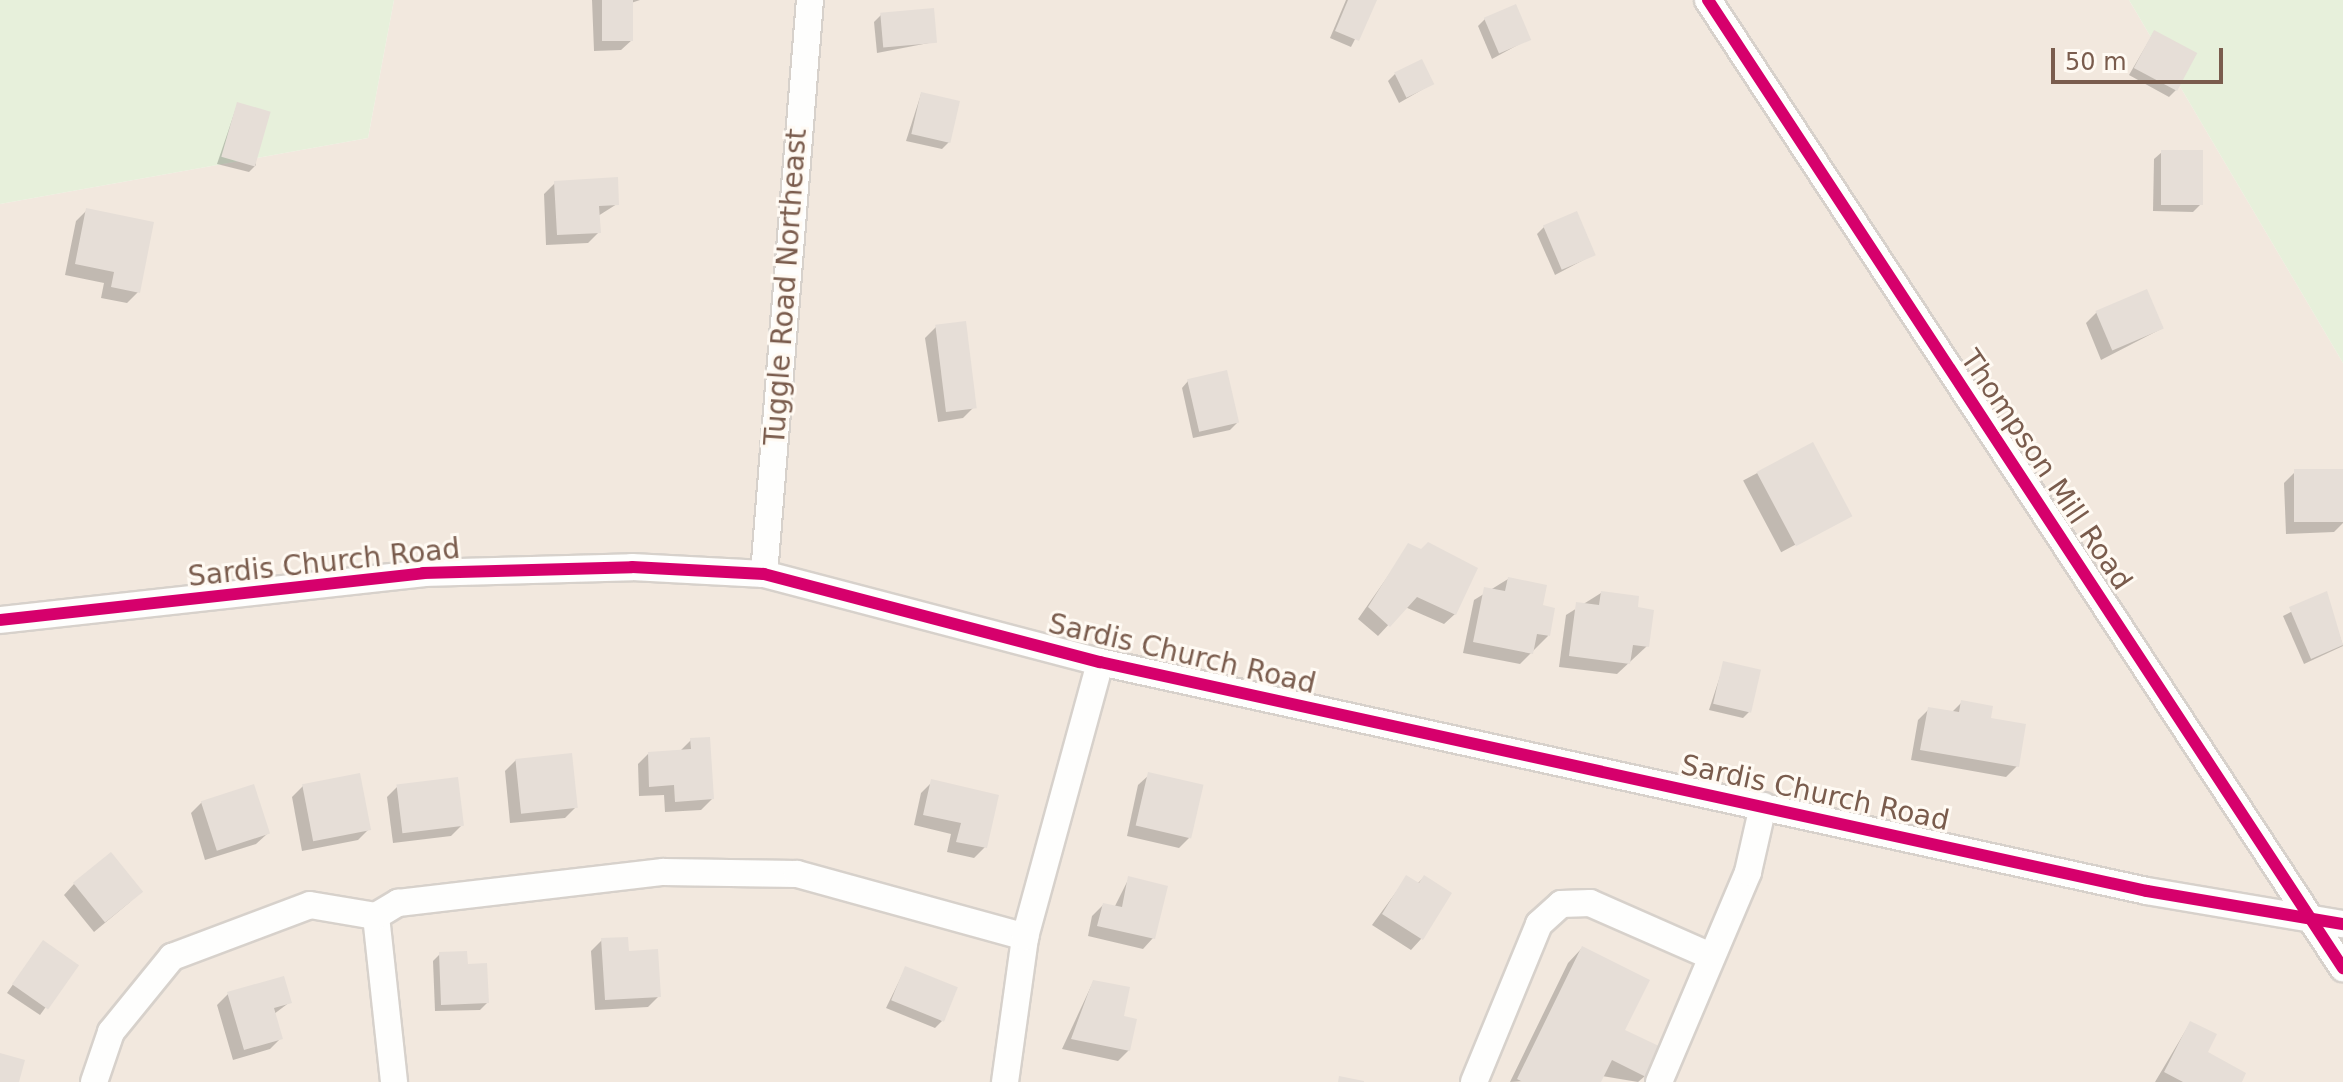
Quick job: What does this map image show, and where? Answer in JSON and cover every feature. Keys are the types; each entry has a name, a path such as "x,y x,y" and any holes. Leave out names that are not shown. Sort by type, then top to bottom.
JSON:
{"street":[{"name":"Tuggle Road Northeast","path":"764,574 810,0"},
{"name":"Thompson Mill Road","path":"1708,0 2343,968"},
{"name":"Sardis Church Road","path":"0,620 423,573 632,567 764,574 1100,662 2147,891 2343,924"},
{"path":"1005,1082 1025,937 1100,662"},
{"path":"1659,1082 1748,872 1763,806"},
{"path":"94,1082 111,1032 172,957 310,905 376,916 398,903 663,872 797,874 1025,937"},
{"path":"1474,1082 1539,924 1561,904 1590,903 1711,956"},
{"path":"376,916 394,1082"}],"shaded area":[{"path":"394,0 2129,0 2343,363 2343,1082 0,1082 0,204 368,138"}],"green space":[{"path":"0,0 394,0 368,138 0,204"},
{"path":"2129,0 2343,0 2343,363"}],"building":[{"path":"602,0 633,0 633,41 602,41"},
{"path":"1348,0 1377,0 1359,41 1335,31"},
{"path":"1516,4 1531,40 1499,54 1484,18"},
{"path":"934,8 937,43 883,48 880,13"},
{"path":"2154,30 2197,53 2177,91 2134,68"},
{"path":"1422,59 1434,84 1406,98 1394,73"},
{"path":"921,92 960,101 950,143 911,134"},
{"path":"237,102 271,112 255,166 221,157"},
{"path":"2161,150 2203,150 2203,205 2161,205"},
{"path":"618,177 619,205 599,206 601,233 557,235 554,181"},
{"path":"86,208 154,222 140,293 111,287 114,272 75,264"},
{"path":"1577,211 1596,255 1562,270 1543,225"},
{"path":"2147,289 2164,329 2112,350 2095,311"},
{"path":"966,321 977,408 946,412 935,325"},
{"path":"1227,370 1239,423 1199,432 1187,379"},
{"path":"1813,442 1852,516 1796,546 1756,472"},
{"path":"2294,469 2343,469 2343,522 2294,522"},
{"path":"1428,542 1478,568 1456,615 1417,597 1390,627 1368,607 1408,543 1421,549"},
{"path":"1508,577 1547,585 1543,605 1555,608 1550,636 1537,634 1533,654 1473,642 1484,587 1505,591"},
{"path":"1601,591 1639,596 1638,607 1654,610 1649,647 1633,645 1630,664 1569,656 1576,602 1599,605"},
{"path":"2327,591 2343,645 2311,659 2289,607"},
{"path":"1723,661 1761,670 1751,713 1713,704"},
{"path":"1961,700 1993,706 1991,718 2026,724 2019,767 1920,750 1928,707 1959,712"},
{"path":"710,737 714,799 675,802 674,785 649,787 648,752 691,749 690,738"},
{"path":"572,753 578,808 521,814 515,759"},
{"path":"1148,772 1204,785 1191,838 1136,826"},
{"path":"360,773 371,830 313,841 302,784"},
{"path":"458,777 464,826 402,833 396,785"},
{"path":"931,779 999,795 987,848 956,842 961,823 923,815"},
{"path":"254,784 270,833 217,851 201,801"},
{"path":"111,852 143,892 105,922 73,883"},
{"path":"1406,875 1419,883 1424,875 1452,893 1423,940 1382,914"},
{"path":"1128,876 1168,886 1155,939 1097,926 1103,903 1122,907"},
{"path":"628,937 629,951 658,949 661,997 605,1000 601,938"},
{"path":"43,940 79,965 48,1009 12,984"},
{"path":"1582,946 1650,980 1625,1030 1661,1047 1646,1077 1612,1060 1601,1082 1523,1082 1517,1079"},
{"path":"467,951 468,964 487,963 489,1003 441,1005 439,952"},
{"path":"905,966 958,987 944,1022 891,1000"},
{"path":"284,976 292,1003 274,1008 283,1039 244,1050 227,992"},
{"path":"1093,980 1130,987 1124,1016 1137,1019 1130,1051 1071,1039"},
{"path":"2190,1021 2217,1034 2208,1052 2246,1073 2242,1082 2183,1082 2164,1072"},
{"path":"0,1053 25,1060 19,1082 0,1082"},
{"path":"1339,1076 1364,1081 1364,1082 1338,1082"}],"cycle path":[{"path":"1708,0 2343,968"},
{"path":"0,620 423,573 632,567 764,574 1100,662 2147,891 2343,924"}]}
